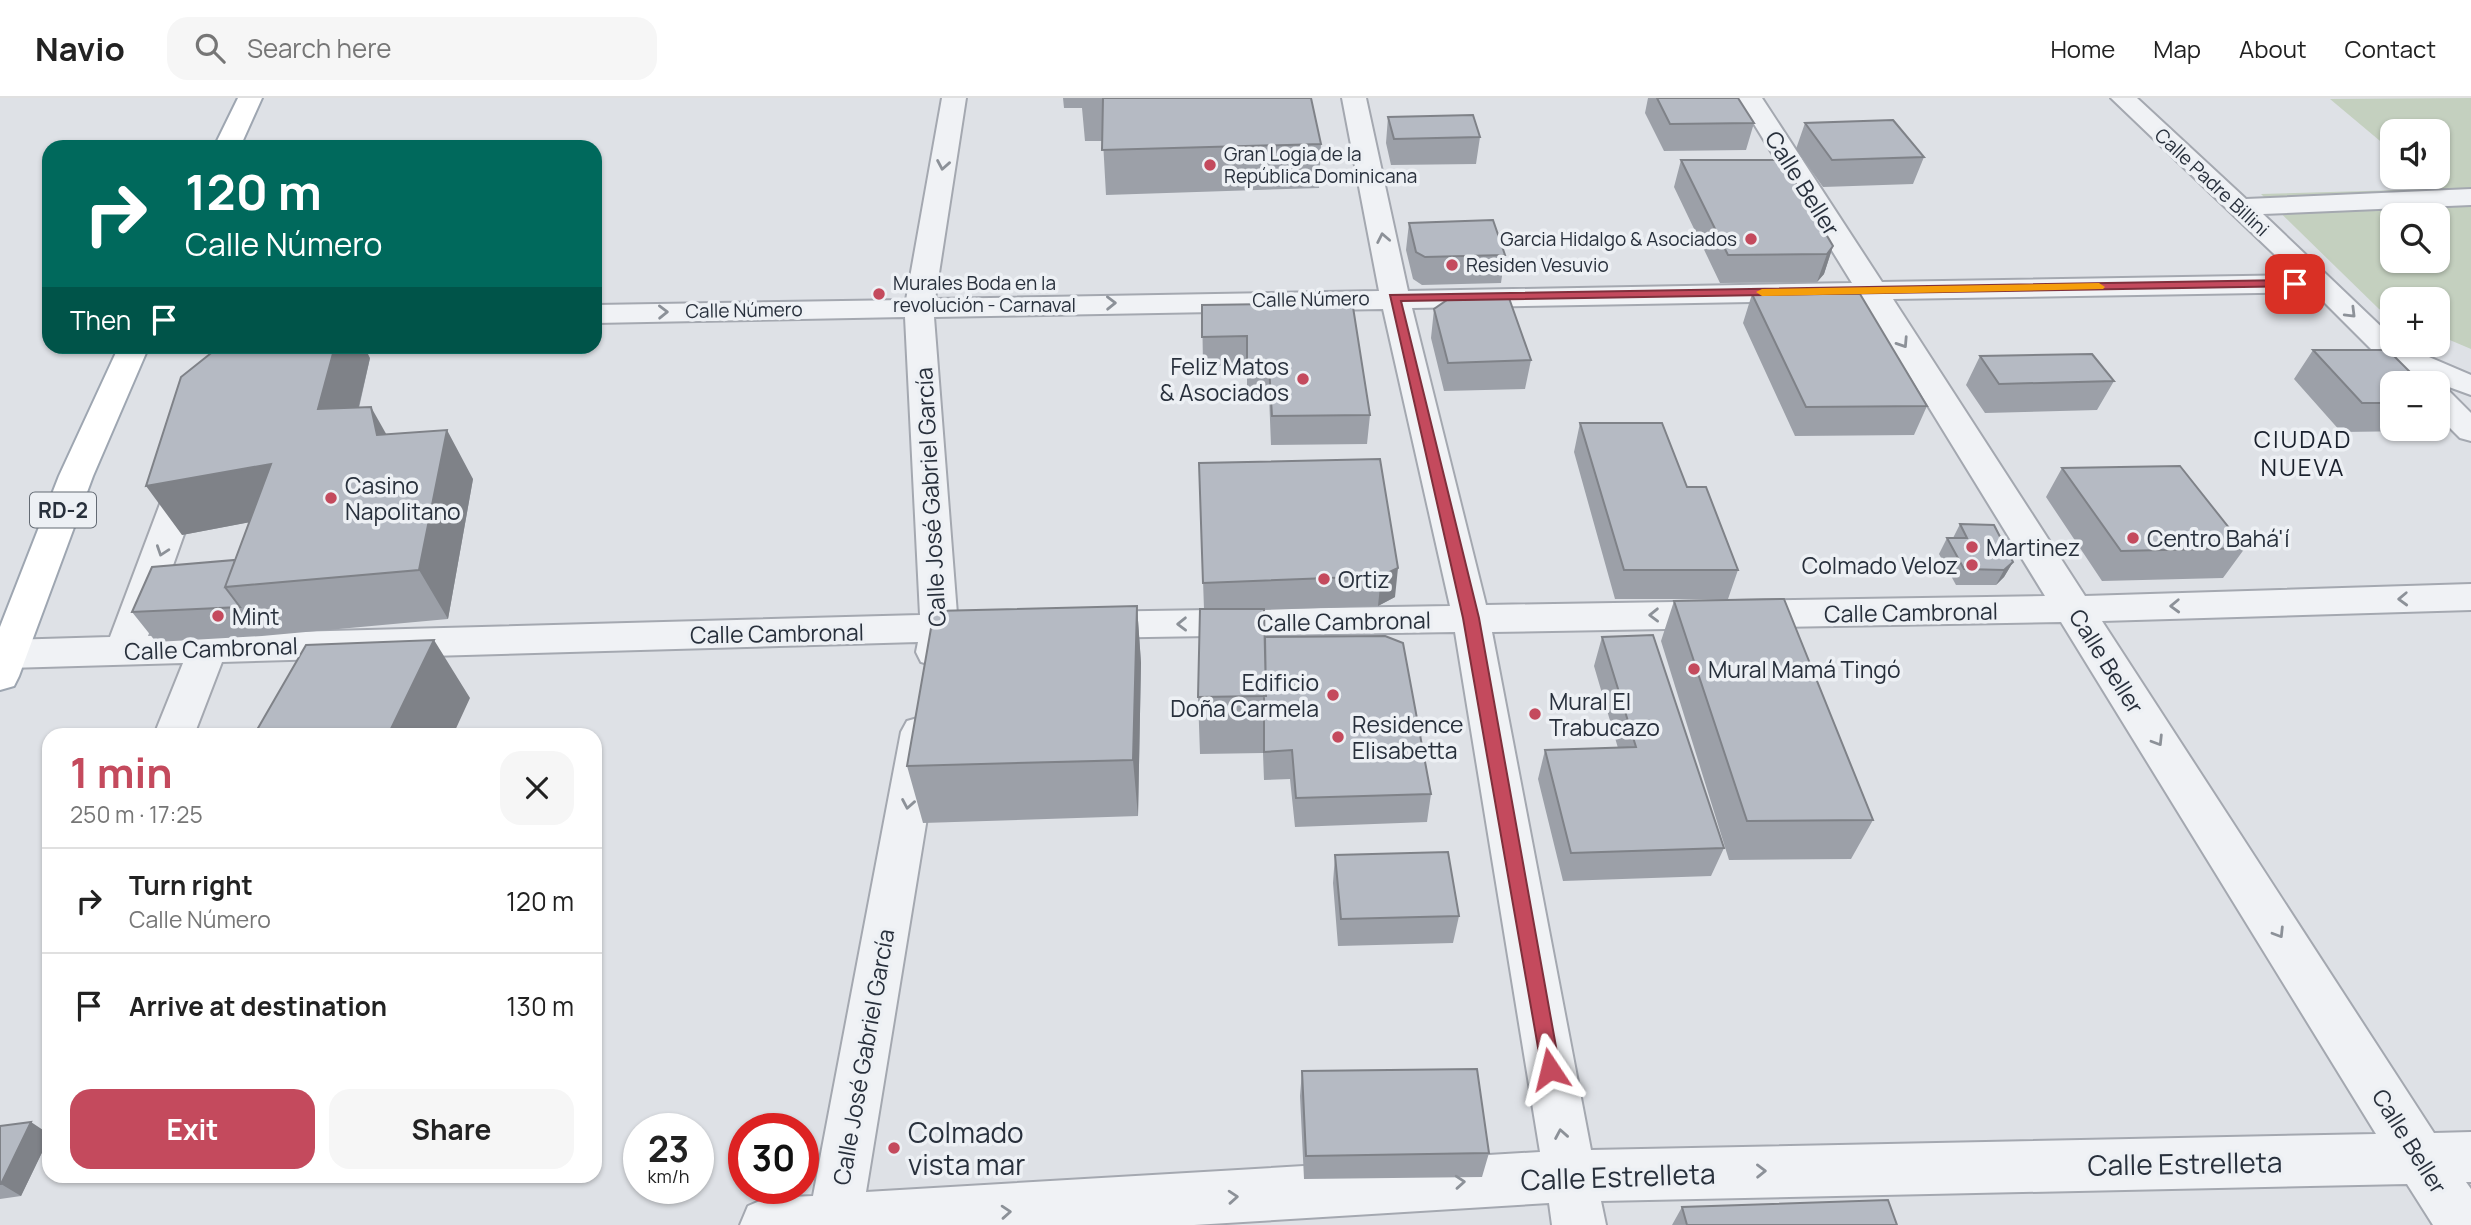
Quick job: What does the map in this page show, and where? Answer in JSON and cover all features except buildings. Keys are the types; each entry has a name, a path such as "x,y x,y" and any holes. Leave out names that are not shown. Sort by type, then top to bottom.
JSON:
{"main road":[{"path":"230,140 250,98"},
{"name":"RD-2","path":"4,665 76,476 130,354"}],"street":[{"name":"Calle José Gabriel García","path":"834,1224 939,628 919,306 954,98"},
{"path":"1354,98 1395,298 1471,618 1579,1225"},
{"name":"Calle Beller","path":"1750,98 2463,1225"},
{"name":"Calle Padre Billini","path":"2123,98 2321,283 2380,342"},
{"path":"2238,207 2471,197"},
{"name":"Calle Número","path":"602,314 919,306 2321,283"},
{"name":"Calle Padre Billini","path":"2395,357 2410,371"},
{"path":"2403,357 2471,386"},
{"path":"2450,410 2471,431"},
{"path":"124,651 201,438"},
{"name":"Calle Cambronal","path":"1051,626 2074,609 2471,597"},
{"name":"Calle Cambronal","path":"4,665 124,651 1009,627"},
{"path":"431,676 452,641"},
{"path":"177,728 208,648"},
{"name":"Calle Estrelleta","path":"767,1225 834,1224 1569,1175 2471,1157"}],"green space":[{"path":"2471,98 2471,349 2450,340 2450,287 2380,287 2379,309 2261,194 2450,189 2450,119 2380,119 2380,141 2330,99"}],"slow traffic":[{"path":"1762,292 2099,287"}],"place":[{"name":"Gran Logia de la República Dominicana","path":"1210,165"},
{"name":"Garcia Hidalgo & Asociados","path":"1751,239"},
{"name":"Residen Vesuvio","path":"1452,265"},
{"name":"Murales Boda en la revolución - Carnaval","path":"879,294"},
{"name":"Feliz Matos & Asociados","path":"1303,379"},
{"name":"Casino Napolitano","path":"331,498"},
{"name":"Centro Bahá'í","path":"2133,538"},
{"name":"Martinez","path":"1972,547"},
{"name":"Colmado Veloz","path":"1972,565"},
{"name":"Ortiz","path":"1324,579"},
{"name":"Mint","path":"218,616"},
{"name":"Mural Mamá Tingó","path":"1694,669"},
{"name":"Edificio Doña Carmela","path":"1333,695"},
{"name":"Mural El Trabucazo","path":"1535,714"},
{"name":"Residence Elisabetta","path":"1338,737"},
{"name":"Colmado vista mar","path":"894,1148"}],"district":[{"name":"CIUDAD NUEVA","path":"2303,452"}],"route":[{"path":"1550,1069 1471,618 1395,298 2295,284"}]}
